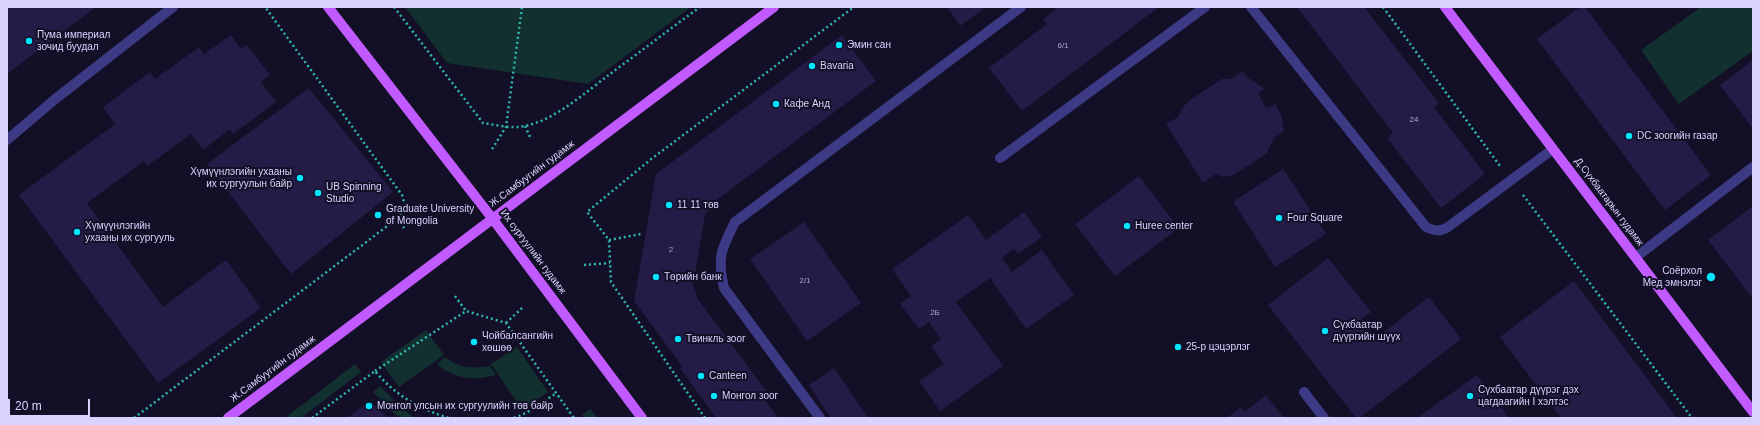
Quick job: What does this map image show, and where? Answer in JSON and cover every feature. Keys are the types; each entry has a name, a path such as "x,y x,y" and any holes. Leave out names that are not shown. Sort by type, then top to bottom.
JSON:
{"main road":[{"name":"Их сургуулийн гудамж","path":"328,7 492,218 642,418"},
{"name":"Ж.Самбуугийн гудамж","path":"228,418 774,7"},
{"name":"Д.Сүхбаатарын гудамж","path":"1445,7 1753,412"}],"street":[{"path":"7,140 54,100 173,7"},
{"path":"820,418 724,288 719,268 723,246 735,222 1021,7"},
{"path":"1000,158 1205,7"},
{"path":"1251,7 1426,227 1441,231 1448,227 1512,181 1553,149"},
{"path":"1636,257 1753,166"},
{"path":"1304,392 1324,418"}],"path":[{"path":"134,418 398,218 404,206 402,195 265,7"},
{"path":"394,7 483,123 506,127 525,126 540,121 563,108 700,7"},
{"path":"492,149 506,127 522,7"},
{"path":"705,418 611,282 609,240 587,212 650,160 854,7"},
{"path":"1383,7 1512,181 1692,418"},
{"path":"525,126 531,139"},
{"path":"404,206 413,207"},
{"path":"398,218 404,228"},
{"path":"609,240 641,234"},
{"path":"584,265 610,263"},
{"path":"456,296 466,312 506,323 555,394 574,418"},
{"path":"506,323 522,308"},
{"path":"312,418 375,371 466,312"},
{"path":"375,371 385,383 406,399 431,412 449,418"},
{"path":"514,418 526,413 555,394"}],"green space":[{"path":"405,7 691,7 588,84 447,63"},
{"path":"1701,7 1753,7 1753,51 1679,104 1641,50"},
{"path":"426,330 444,355 399,387 381,362"},
{"path":"517,347 548,392 522,410 491,364"},
{"path":"445,357 450,361 466,367 490,366 496,375 480,378 457,376 443,369 437,364"},
{"path":"355,364 361,372 301,418 285,418"},
{"path":"380,386 404,410 415,418 401,418 396,415 373,392"},
{"path":"590,409 598,418 584,418 582,415"}],"building":[{"name":"Пума империал зочид буудал","path":"7,7 96,7 7,74"},
{"path":"947,7 986,7 960,26"},
{"path":"1059,7 1159,7 1022,111 989,68 1047,24 1043,19"},
{"path":"1297,7 1364,7 1439,103 1434,107 1485,174 1441,208 1387,138 1393,133"},
{"path":"1580,7 1585,7 1711,175 1665,210 1537,39"},
{"name":"Хүмүүнлэгийн ухааны их сургууль","path":"231,35 241,49 247,45 270,75 261,82 276,102 233,134 230,129 203,150 191,134 147,166 144,161 87,203 163,307 226,260 261,308 158,383 19,195 115,124 103,107 150,72 155,79 199,47 204,54"},
{"path":"842,35 876,81 714,202 705,215 693,285 698,299 770,396 765,400 778,418 716,418 680,368 682,366 634,301 656,174"},
{"path":"1753,60 1753,129 1720,85"},
{"path":"1243,71 1248,78 1265,89 1258,93 1266,108 1276,104 1282,117 1284,131 1274,138 1267,153 1251,164 1231,176 1222,177 1216,174 1203,183 1166,124 1178,117 1182,108 1190,100 1222,79 1231,79"},
{"name":"Хүмүүнлэгийн ухааны их сургуулын байр","path":"309,88 393,192 291,274 207,164"},
{"name":"Four Square","path":"1283,169 1326,234 1275,267 1233,202"},
{"name":"Huree center","path":"1139,176 1179,228 1115,276 1075,224"},
{"path":"1753,206 1753,299 1708,240"},
{"path":"1024,212 1042,237 1018,254 1014,249 1002,258 1012,272 1042,250 1074,295 1026,329 990,278 956,302 1003,366 940,411 919,381 944,364 931,346 941,339 929,322 919,329 900,304 911,296 892,269 968,215 986,240"},
{"path":"804,222 861,303 807,341 750,259"},
{"name":"Сүхбаатар дүүргийн шүүх","path":"1328,258 1371,312 1356,323 1371,342 1429,297 1461,339 1360,418 1356,418 1268,305"},
{"path":"1574,281 1677,418 1561,418 1500,337"},
{"path":"834,368 868,418 831,418 809,385"},
{"name":"Сүхбаатар дүүрэг дэх цагдаагийн I хэлтэс","path":"1477,375 1509,418 1417,418"},
{"path":"1266,395 1284,418 1227,418 1241,407 1245,412"},
{"name":"Монгол улсын их сургуулийн төв байр","path":"370,401 388,418 347,418"}],"place":[{"name":"Пума империал зочид буудал","path":"29,41"},
{"name":"Эмин сан","path":"839,45"},
{"name":"Bavaria","path":"812,66"},
{"name":"Кафе Анд","path":"776,104"},
{"name":"DC зоогийн газар","path":"1629,136"},
{"name":"Хүмүүнлэгийн ухааны их сургуулын байр","path":"300,178"},
{"name":"UB Spinning Studio","path":"318,193"},
{"name":"11 11 төв","path":"669,205"},
{"name":"Graduate University of Mongolia","path":"378,215"},
{"name":"Four Square","path":"1279,218"},
{"name":"Huree center","path":"1127,226"},
{"name":"Хүмүүнлэгийн ухааны их сургууль","path":"77,232"},
{"name":"Төрийн банк","path":"656,277"},
{"name":"Соёрхол Мед эмнэлэг","path":"1711,277"},
{"name":"Сүхбаатар дүүргийн шүүх","path":"1325,331"},
{"name":"Твинкль зоог","path":"678,339"},
{"name":"Чойбалсангийн хөшөө","path":"474,342"},
{"name":"25-р цэцэрлэг","path":"1178,347"},
{"name":"Canteen","path":"701,376"},
{"name":"Монгол зоог","path":"714,396"},
{"name":"Сүхбаатар дүүрэг дэх цагдаагийн I хэлтэс","path":"1470,396"},
{"name":"Монгол улсын их сургуулийн төв байр","path":"369,406"}]}
